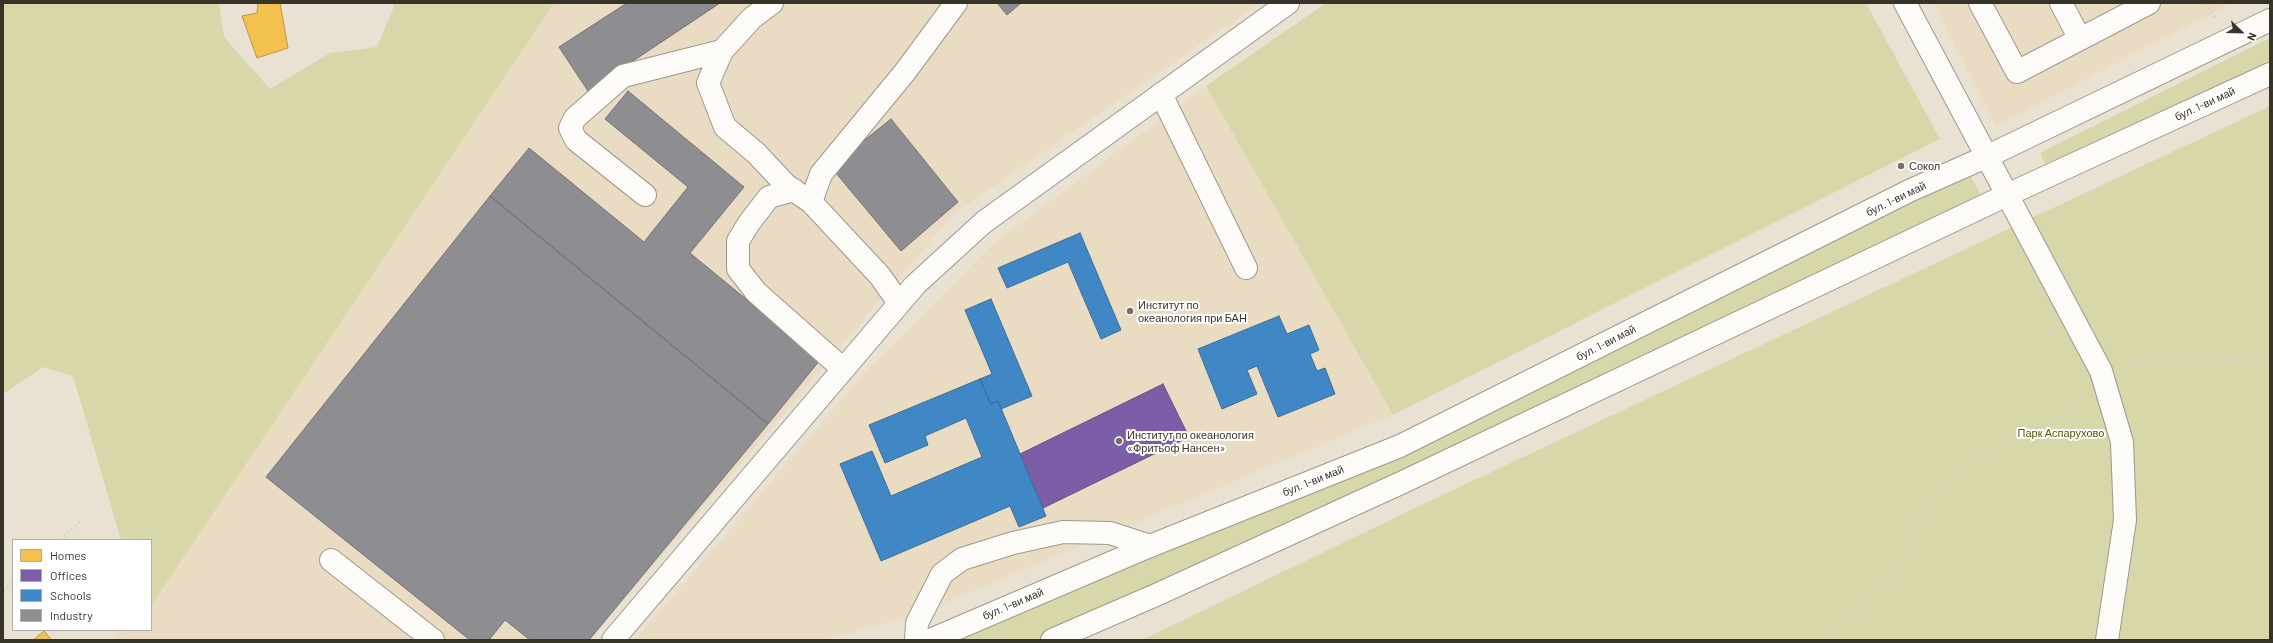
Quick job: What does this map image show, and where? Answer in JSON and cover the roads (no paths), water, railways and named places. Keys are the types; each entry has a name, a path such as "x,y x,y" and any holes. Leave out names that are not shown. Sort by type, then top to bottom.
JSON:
{"main road":[{"path":"772,3 752,18 722,51 708,83 726,127 756,152 802,196 880,276 899,303"},
{"path":"843,369 756,292 738,269 738,241 748,222 769,197 802,196 905,72 956,3"},
{"path":"613,640 915,285 984,222 1288,3"},
{"path":"1905,3 2101,371 2122,442 2125,520 2107,640"},
{"path":"1980,3 2017,72 2149,3"},
{"path":"2061,3 2080,40"},
{"name":"бул. 1-ви май","path":"930,640 1150,546 1400,446 1911,190 1986,157 2270,20"},
{"path":"645,194 576,140 570,128 575,118 623,76 722,51"},
{"name":"бул. 1-ви май","path":"1052,640 1156,595 1401,483 2007,195 2270,74"},
{"path":"1161,94 1246,268"},
{"path":"916,640 917,623 942,574 962,559 1012,543 1063,532 1110,533 1150,546"},
{"path":"331,560 434,640"}],"place":[{"name":"Сокол","path":"1901,166"},
{"name":"Институт по океанология при БАН","path":"1130,311"},
{"name":"Институт по океанология «Фритьоф Нансен»","path":"1119,441"}],"park label":[{"name":"Парк Аспарухово","path":"2061,433"}]}
